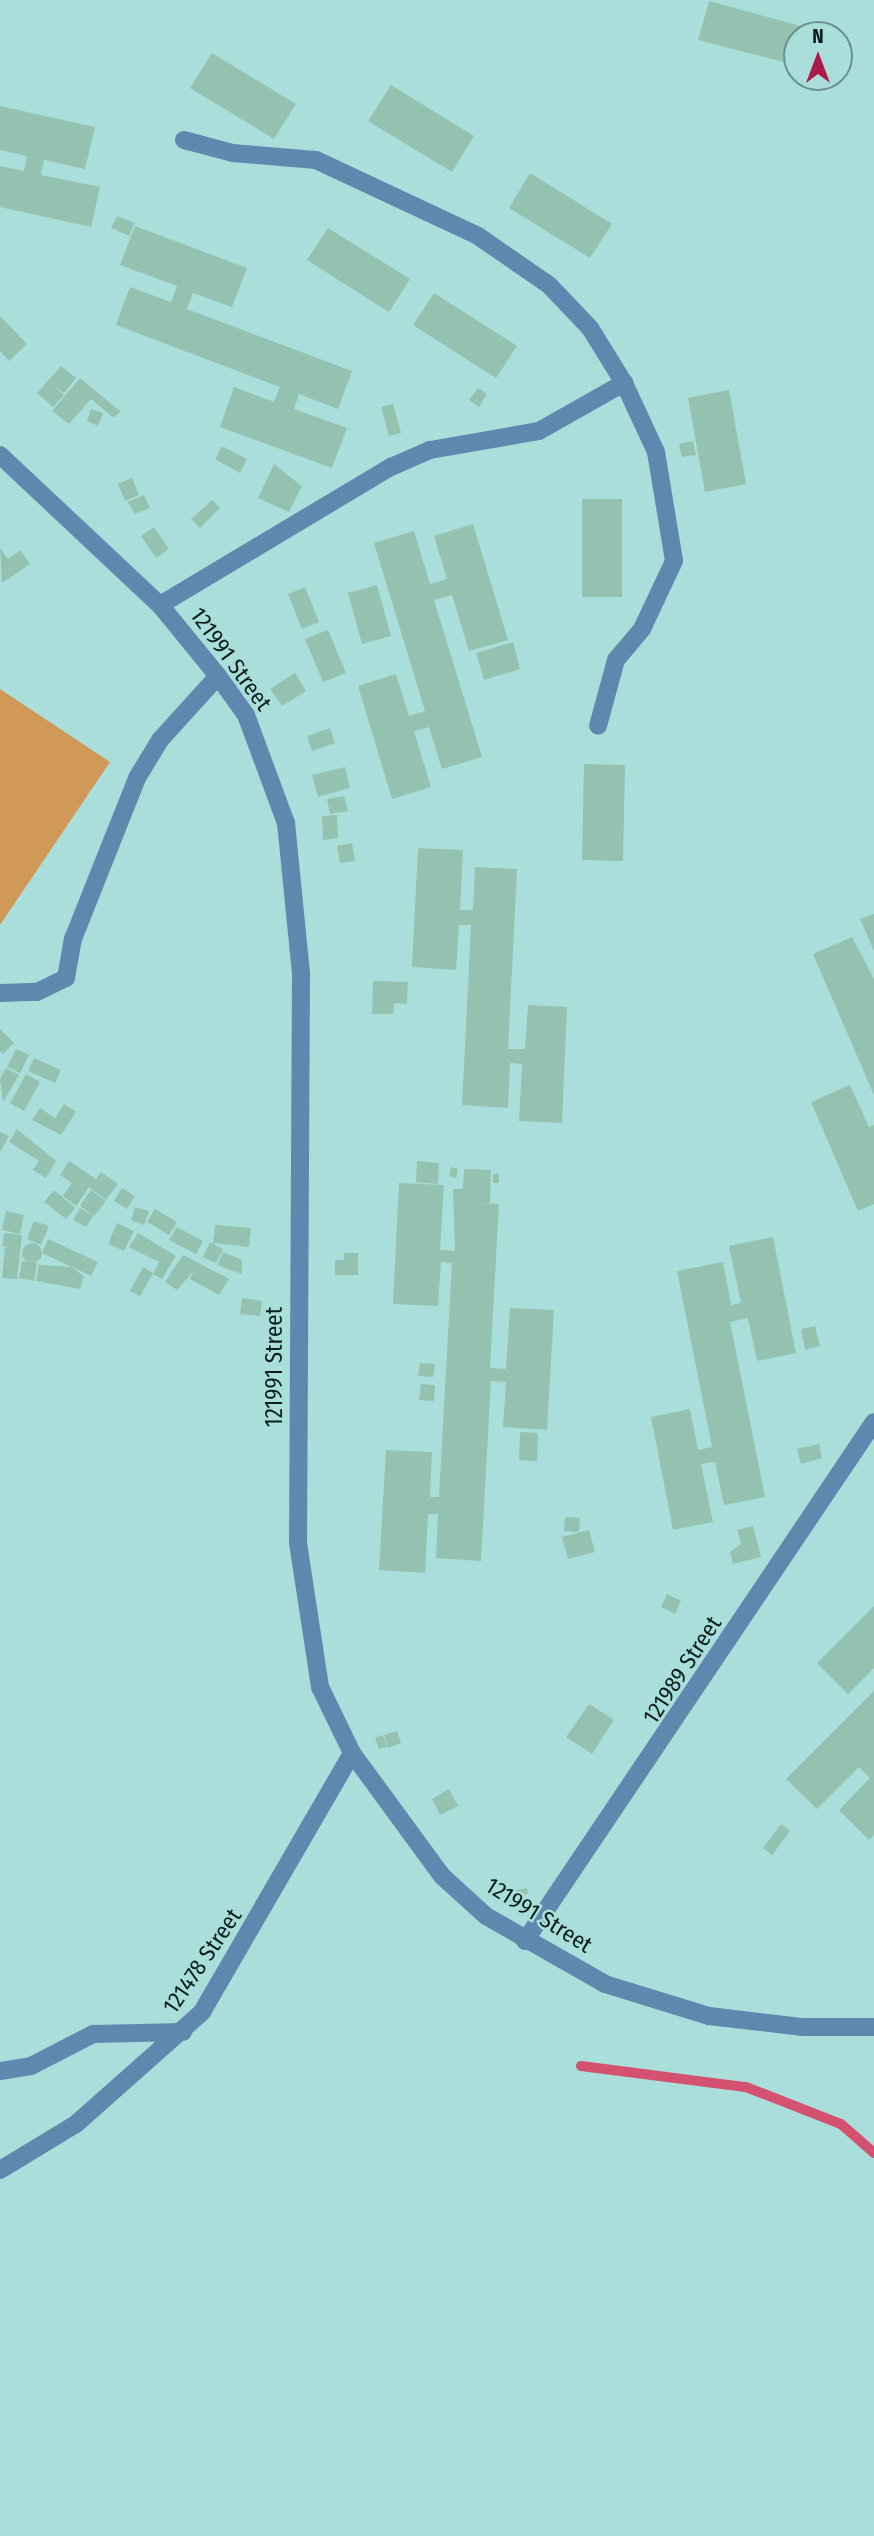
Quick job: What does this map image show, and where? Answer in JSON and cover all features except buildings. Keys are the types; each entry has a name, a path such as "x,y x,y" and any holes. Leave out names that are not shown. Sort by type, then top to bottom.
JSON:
{"street":[{"path":"184,140 233,153 316,160 478,236 549,285 590,328 624,383 656,452 674,561 642,629 616,660 598,726"},
{"path":"160,605 391,467 430,450 539,431 624,383"},
{"name":"121991 Street","path":"0,455 160,605 246,715 271,774 296,894 298,1543 320,1687 352,1752 442,1877 525,1941 653,2003 803,2027 874,2026"},
{"path":"0,993 37,992 66,978 72,939 137,778 160,740 218,676"},
{"name":"121989 Street","path":"525,1941 874,1422"},
{"name":"121478 Street","path":"0,2170 76,2124 183,2032 242,1952 352,1752"},
{"path":"0,2071 31,2066 93,2034 183,2032"}],"shaded area":[{"path":"0,689 110,762 0,925"}],"waterway":[{"path":"581,2066 746,2087 841,2124 874,2153"}]}
